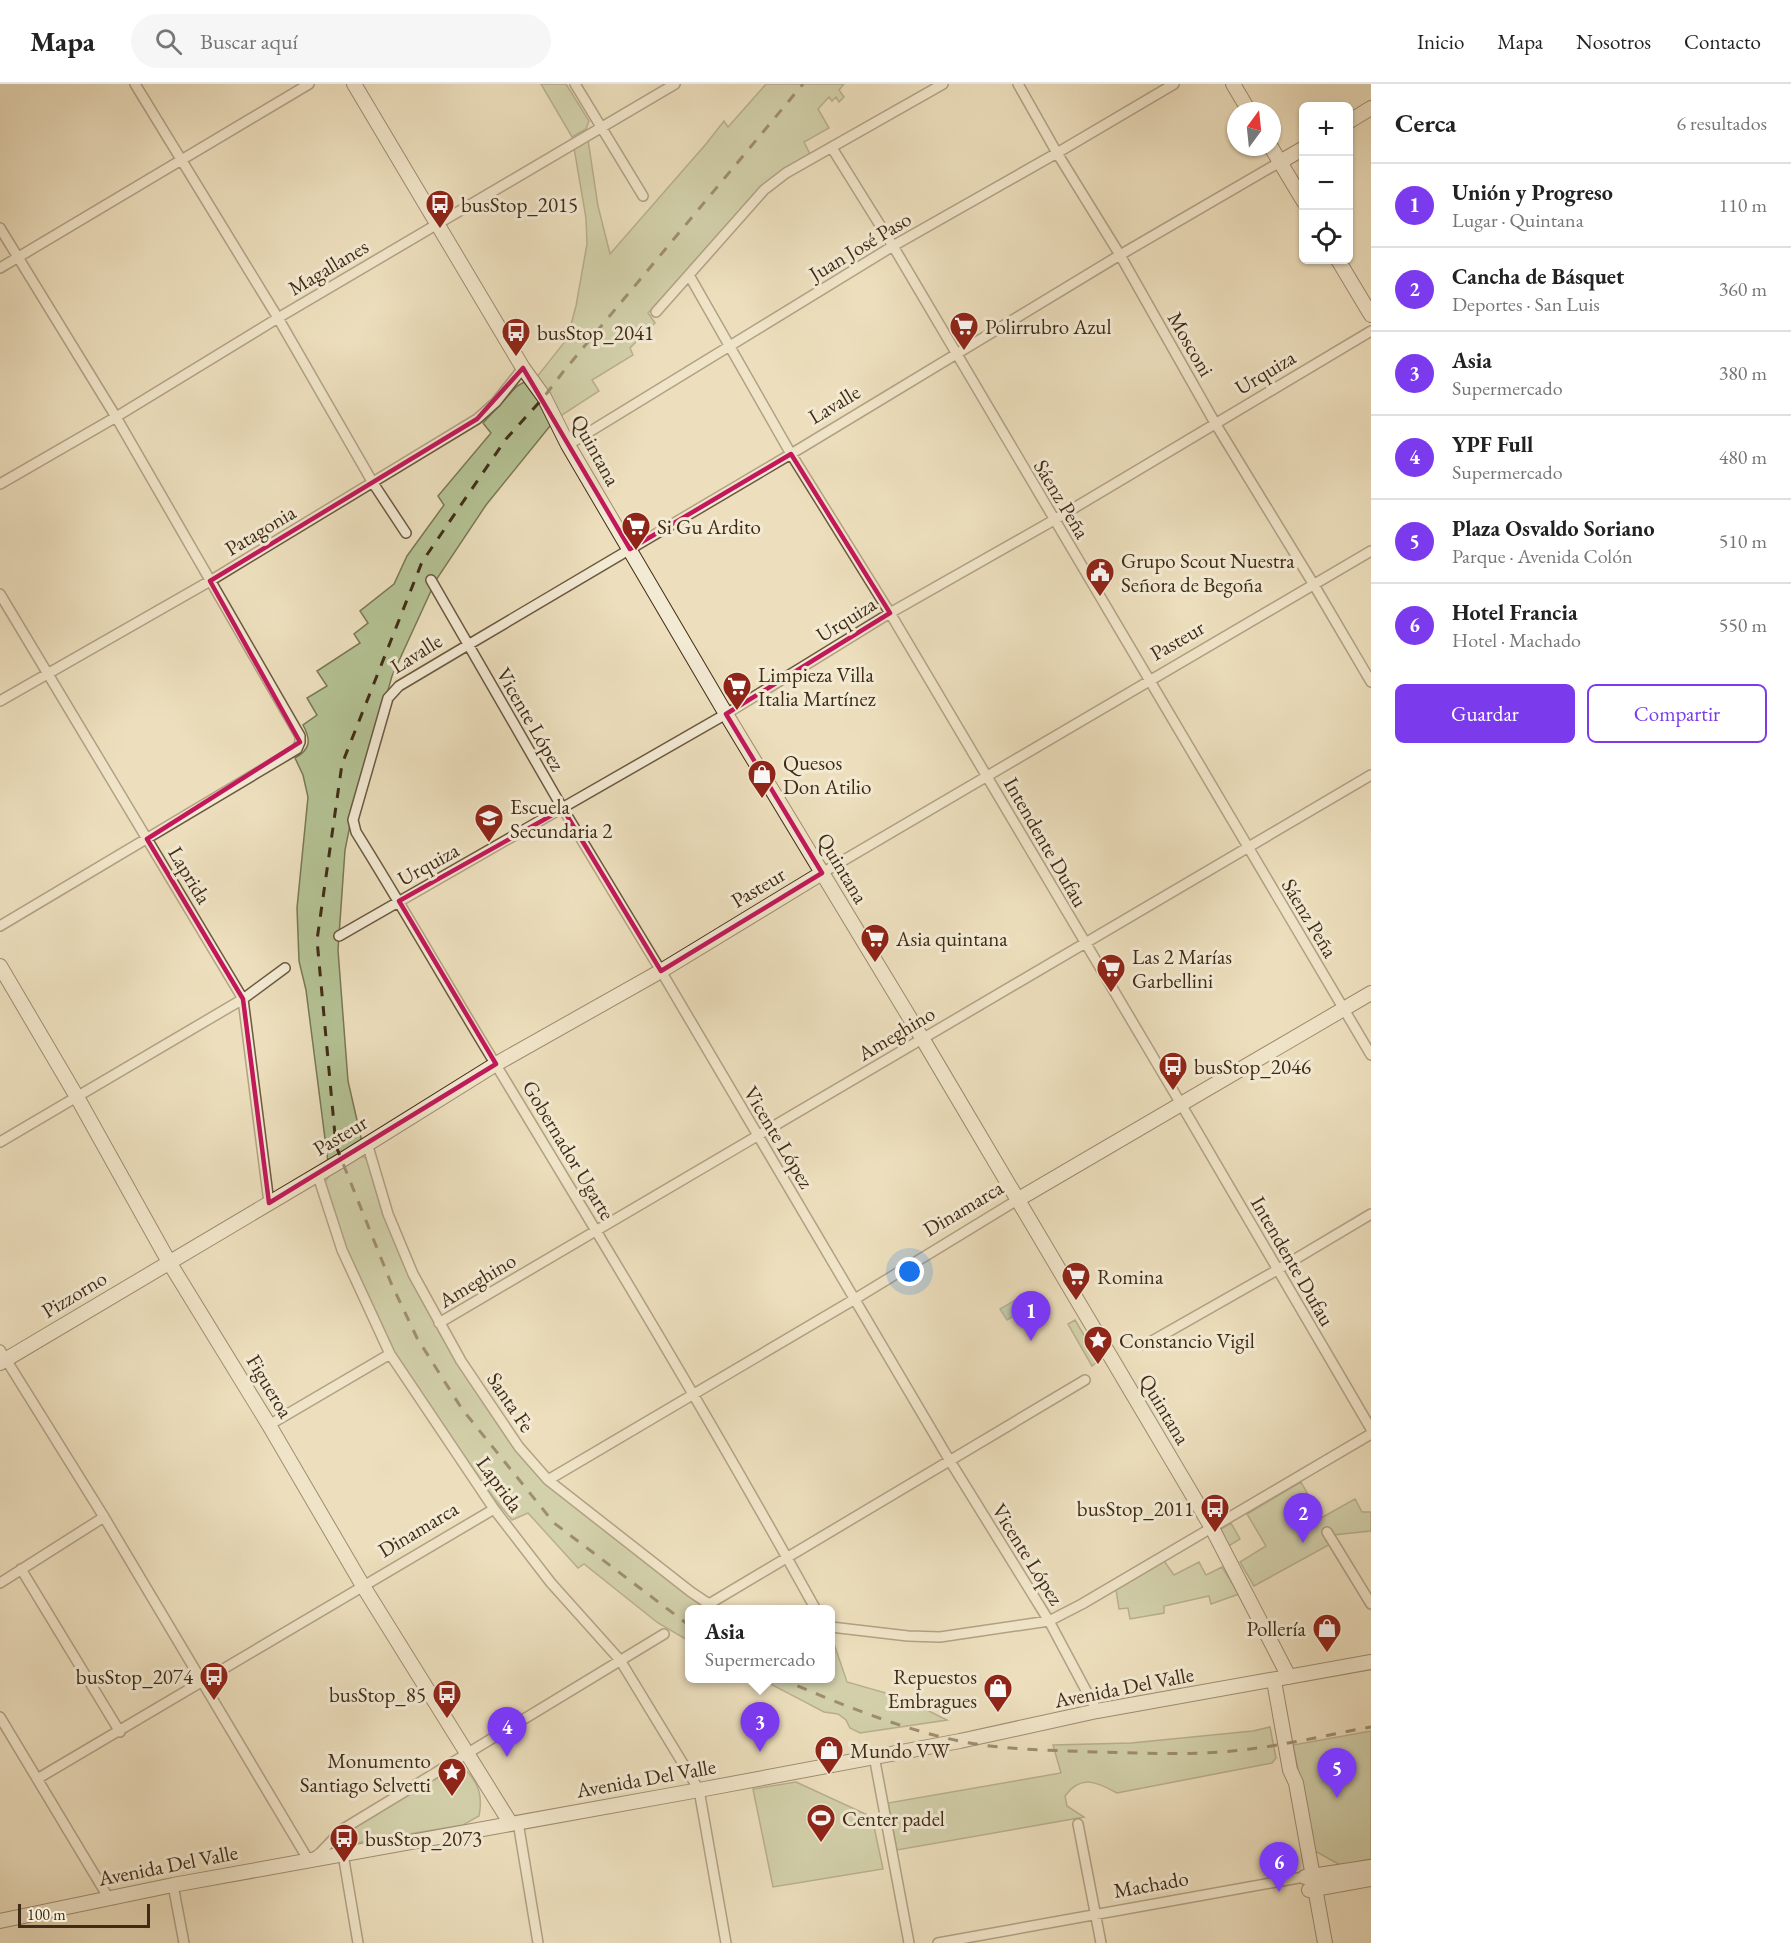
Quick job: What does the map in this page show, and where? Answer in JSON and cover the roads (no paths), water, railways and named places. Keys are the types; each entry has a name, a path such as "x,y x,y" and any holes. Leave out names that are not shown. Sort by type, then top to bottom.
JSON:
{"street":[{"path":"135,84 278,318 373,483 406,533"},
{"path":"0,268 309,84"},
{"name":"Quintana","path":"354,84 523,368 544,398 568,446 726,714 922,1038 1212,1528 1289,1677"},
{"path":"575,84 643,196"},
{"name":"Magallanes","path":"0,484 675,84"},
{"path":"656,312 764,190 786,173 942,84"},
{"name":"Mosconi","path":"1018,84 1057,153 1120,255 1215,423 1371,682"},
{"name":"Juan José Paso","path":"568,446 893,246 1174,84"},
{"path":"1233,84 1244,102"},
{"path":"1353,119 1371,108"},
{"name":"Sáenz Peña","path":"832,148 893,246 1371,1056"},
{"name":"Lavalle","path":"388,698 399,686 791,454 1120,255 1299,151"},
{"path":"1276,156 1299,194"},
{"path":"0,228 116,417 300,736 297,749 0,926"},
{"path":"1340,264 1371,315"},
{"name":"Intendente Dufau","path":"689,275 791,454 890,613 987,776 1371,1429"},
{"name":"Urquiza","path":"339,936 726,714 890,613 1054,520 1371,331"},
{"name":"Patagonia","path":"0,701 47,672 210,581 477,419 496,402 523,368"},
{"name":"Pasteur","path":"169,1262 496,1064 661,971 822,873 1371,551"},
{"name":"Vicente López","path":"431,580 563,809 950,1461 1049,1621 1097,1711"},
{"name":"Laprida","path":"0,594 243,999 269,1203"},
{"name":"Gobernador Ugarte","path":"388,698 353,820 356,832 597,1230 813,1605"},
{"name":"Ameghino","path":"439,1323 1371,775"},
{"name":"Figueroa","path":"0,966 77,1097 169,1262 363,1586 515,1823"},
{"path":"0,1143 243,999 285,968"},
{"name":"Dinamarca","path":"548,1480 855,1299 1017,1200 1371,993"},
{"name":"Santa Fe","path":"367,1143 392,1224 413,1274 461,1361 519,1447 548,1480 709,1604"},
{"name":"Laprida","path":"317,1173 342,1250 390,1354 494,1509 550,1583 621,1660 699,1790"},
{"path":"1145,1345 1278,1270 1371,1214"},
{"name":"Pizzorno","path":"2,1357 169,1262"},
{"path":"268,1425 390,1354"},
{"path":"2,1357 104,1517 309,1861 343,1829 664,1634"},
{"path":"709,1604 786,1556 1085,1380"},
{"path":"835,1627 908,1636 940,1637 1049,1621 1082,1604 1371,1434"},
{"name":"Dinamarca","path":"37,1779 494,1509"},
{"path":"0,1583 104,1517"},
{"path":"1328,1532 1371,1604"},
{"path":"21,1569 120,1732"},
{"name":"Avenida Del Valle","path":"0,1921 108,1897 699,1790 960,1741 1097,1711 1371,1662"},
{"path":"1274,1681 1290,1770 1296,1783 1316,1943"},
{"path":"0,1717 108,1897"},
{"path":"874,1756 909,1943"},
{"path":"699,1790 726,1943"},
{"path":"515,1823 538,1943"},
{"path":"1078,1824 1101,1943"},
{"path":"343,1854 358,1943"},
{"name":"Machado","path":"1310,1883 1371,1867"},
{"name":"Machado","path":"938,1943 1095,1915 1310,1883 1371,1879"},
{"path":"1310,1883 1325,1943"},
{"path":"173,1885 184,1943"}],"railway":[{"path":"685,1622 554,1523 462,1409 417,1338 391,1283 336,1146 317,940 342,764 422,562 506,439 544,397 803,84"},
{"path":"791,1683 890,1722 936,1736 1010,1748 1173,1754 1212,1753 1296,1742 1371,1727"}],"place":[{"name":"busStop_2015","path":"440,230"},
{"name":"Polirrubro Azul","path":"964,352"},
{"name":"busStop_2041","path":"516,358"},
{"name":"Si Gu Ardito","path":"636,552"},
{"name":"Grupo Scout Nuestra Señora de Begoña","path":"1100,598"},
{"name":"Limpieza Villa Italia Martínez","path":"737,712"},
{"name":"Quesos Don Atilio","path":"762,800"},
{"name":"Escuela Secundaria 2","path":"489,844"},
{"name":"Asia quintana","path":"875,964"},
{"name":"Las 2 Marías Garbellini","path":"1111,994"},
{"name":"busStop_2046","path":"1173,1092"},
{"name":"Romina","path":"1076,1302"},
{"name":"Unión y Progreso","path":"1031,1341"},
{"name":"Constancio Vigil","path":"1098,1366"},
{"name":"busStop_2011","path":"1215,1534"},
{"name":"Cancha de Básquet","path":"1303,1543"},
{"name":"Pollería","path":"1327,1654"},
{"name":"busStop_2074","path":"214,1702"},
{"name":"Repuestos Embragues","path":"998,1714"},
{"name":"busStop_85","path":"447,1720"},
{"name":"Asia","path":"760,1752"},
{"name":"YPF Full","path":"507,1757"},
{"name":"Mundo VW","path":"829,1776"},
{"name":"Monumento Santiago Selvetti","path":"452,1798"},
{"name":"Plaza Osvaldo Soriano","path":"1337,1798"},
{"name":"Center padel","path":"821,1844"},
{"name":"busStop_2073","path":"344,1864"},
{"name":"Hotel Francia","path":"1279,1892"}]}
